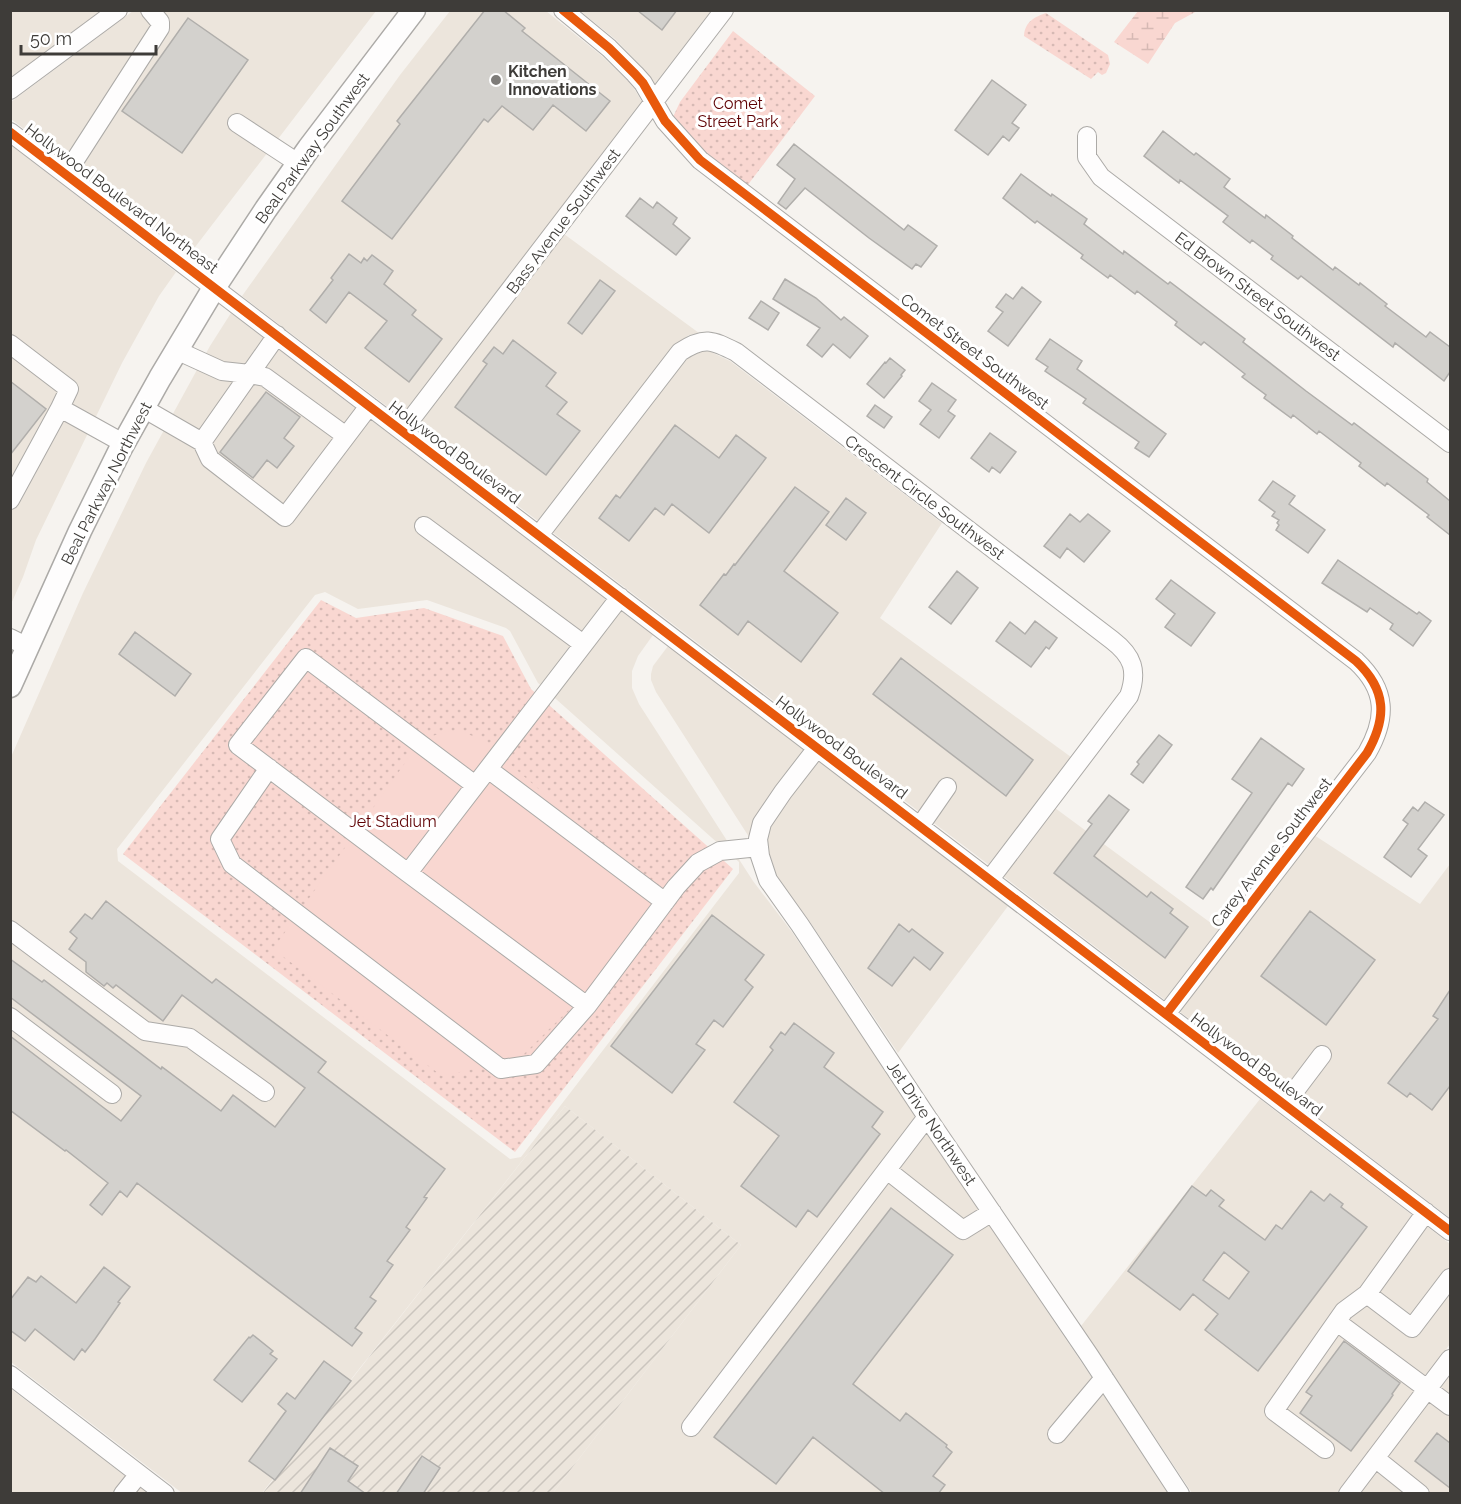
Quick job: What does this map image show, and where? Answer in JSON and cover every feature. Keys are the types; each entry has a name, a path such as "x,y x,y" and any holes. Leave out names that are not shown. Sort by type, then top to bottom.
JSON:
{"main road":[{"name":"Beal Parkway Southwest","path":"214,288 298,164 414,10"},
{"name":"Beal Parkway Northwest","path":"10,686 19,643 80,531 123,443 214,288"}],"street":[{"path":"10,90 118,10"},
{"path":"66,174 159,28 160,22 150,10"},
{"name":"Comet Street Southwest","path":"563,10 609,48 635,74 643,83 665,121 700,160 1356,661 1373,682 1380,702"},
{"name":"Bass Avenue Southwest","path":"402,431 724,10"},
{"path":"237,123 298,164"},
{"name":"Hollywood Boulevard Northeast","path":"10,132 214,288"},
{"name":"Ed Brown Street Southwest","path":"1087,136 1087,157 1101,177 1450,443"},
{"name":"Hollywood Boulevard","path":"214,288 1450,1231"},
{"path":"202,442 276,335"},
{"name":"Crescent Circle Southwest","path":"539,535 680,352 691,345 706,341 715,342 736,352 1112,640 1124,650 1130,660 1134,672 1129,696 990,879"},
{"path":"10,344 69,389 10,500"},
{"path":"176,350 222,371 265,377 346,436"},
{"path":"143,408 202,442 210,459 285,517 369,405"},
{"path":"60,408 123,443"},
{"path":"424,526 583,644"},
{"path":"408,873 620,597"},
{"path":"475,785 306,658 238,745 587,1006"},
{"name":"Carey Avenue Southwest","path":"1166,1014 1367,753 1379,728 1380,702"},
{"name":"Jet Drive Northwest","path":"817,748 762,823 758,839 760,856 768,880 1180,1494"},
{"path":"268,768 220,839 232,864 501,1069 536,1064 587,1006 676,887 698,864 720,851 759,847"},
{"path":"488,769 665,902"},
{"path":"920,826 947,787"},
{"path":"10,930 145,1030 190,1038 265,1092"},
{"path":"10,1017 112,1094"},
{"path":"1285,1104 1322,1055"},
{"path":"691,1427 927,1117"},
{"path":"887,1170 963,1230 992,1212"},
{"path":"1325,1449 1274,1411 1344,1311 1367,1294 1426,1212"},
{"path":"1367,1294 1412,1328 1450,1278"},
{"path":"1336,1322 1450,1406"},
{"path":"1348,1494 1450,1359"},
{"path":"10,1375 165,1494"},
{"path":"1056,1434 1104,1378"},
{"path":"1375,1458 1420,1494"},
{"path":"123,1494 139,1474"}],"shaded area":[{"path":"11,11 103,11 11,79"},
{"path":"133,11 376,11 189,255 11,119 11,102"},
{"path":"450,11 546,11 602,56 628,81 642,102 401,417 242,296 400,75"},
{"path":"580,11 712,11 656,85 615,39"},
{"path":"11,145 176,272 159,296 122,363 36,540 11,604"},
{"path":"564,234 699,333 689,335 673,346 538,521 415,428"},
{"path":"231,313 653,635 638,656 632,671 632,688 639,704 753,881 792,932 1168,1493 553,1493 741,1245 565,1106 262,1493 182,1493 11,1362 11,757 83,593 146,463 210,346","holes":["325,592 358,609 427,600 506,628 510,631 538,683 739,862 739,873 521,1157 510,1159 118,861 117,849 315,595"]},
{"path":"706,351 730,361 942,523 880,618 1071,757 989,865 552,532 686,359 693,354"},
{"path":"668,646 1008,906 898,1053 808,919 769,868 656,692 651,680 653,666"},
{"path":"1055,808 1219,929 1165,1000 1003,876"},
{"path":"1314,835 1420,904 1450,864 1450,1218 1179,1011"},
{"path":"1260,1099 1450,1244 1450,1344 1337,1493 1192,1493 1081,1326"},
{"path":"565,1106 741,1245 553,1493 262,1494"},
{"path":"1450,1374 1450,1493 1360,1493"},
{"path":"11,1389 148,1493 11,1493"}],"green space":[{"path":"1138,11 1197,11 1175,23 1148,64 1114,42"},
{"path":"1046,13 1108,55 1110,64 1106,73 1102,75 1098,72 1091,79 1024,36 1028,23"},
{"name":"Comet Street Park","path":"733,31 815,96 747,186 703,151 673,117 680,102"},
{"name":"Jet Stadium","path":"321,600 356,618 424,608 503,636 531,689 733,869 515,1152 123,854"},
{"path":"449,731 466,733 483,741 674,906 519,1059 442,1076 273,949 422,739"}],"building":[{"path":"485,10 503,10 525,28 522,31 610,101 586,131 553,105 533,130 502,106 488,122 484,119 392,239 342,201 400,124 397,121"},
{"path":"637,10 677,10 662,30"},
{"path":"188,18 248,60 182,153 122,111"},
{"path":"992,80 1026,105 1012,123 1019,128 1009,141 1003,136 988,155 955,130"},
{"path":"1163,131 1230,179 1224,187 1265,218 1266,215 1333,270 1335,267 1359,285 1360,283 1387,304 1385,306 1426,337 1430,332 1450,347 1450,372 1444,381 1395,343 1393,347 1301,276 1298,279 1271,259 1273,256 1252,240 1250,243 1223,222 1228,216 1144,156"},
{"path":"794,144 904,230 908,225 937,246 921,267 916,264 912,269 805,188 786,209 778,203 795,179 777,165"},
{"path":"1021,174 1087,219 1084,224 1123,254 1124,251 1168,284 1170,282 1245,339 1243,342 1306,391 1352,425 1354,423 1428,479 1427,482 1450,501 1450,535 1427,517 1429,515 1387,483 1385,486 1359,466 1361,463 1319,431 1317,434 1293,415 1291,418 1264,398 1266,395 1242,377 1245,374 1204,342 1201,345 1175,325 1177,322 1137,291 1135,294 1110,275 1108,278 1081,258 1083,255 1003,198"},
{"path":"640,198 653,208 657,202 677,218 673,224 690,238 676,255 626,216"},
{"path":"349,254 361,263 364,258 367,261 372,255 393,271 384,284 416,310 412,315 442,339 409,382 365,348 387,321 349,292 326,323 310,310"},
{"path":"785,279 816,298 841,320 844,317 868,336 850,358 833,344 822,357 807,345 820,328 773,299"},
{"path":"600,280 615,291 582,334 568,323"},
{"path":"1022,287 1041,302 1008,346 988,331 1003,312 996,307 1006,294 1013,299"},
{"path":"761,301 779,313 768,330 749,318"},
{"path":"1050,339 1082,361 1077,369 1166,434 1149,457 1135,448 1139,442 1083,403 1086,399 1045,371 1048,367 1036,359"},
{"path":"513,340 556,373 546,386 567,402 557,414 580,431 546,475 455,407 487,364 483,361 494,347 503,354"},
{"path":"890,358 905,370 884,398 867,384"},
{"path":"10,381 46,409 10,455"},
{"path":"932,383 956,400 948,411 955,416 939,438 920,424 931,410 919,401"},
{"path":"266,392 300,417 284,438 294,446 277,468 267,460 253,478 220,452"},
{"path":"875,405 892,417 884,428 867,416"},
{"path":"675,425 719,458 736,435 766,458 709,533 672,504 664,515 655,508 629,541 599,518 616,495 620,498"},
{"path":"990,433 1016,452 1000,473 992,467 989,472 971,458"},
{"path":"1273,481 1295,496 1289,504 1325,530 1308,553 1276,530 1279,520 1272,516 1275,512 1259,500"},
{"path":"795,487 829,512 784,571 838,613 801,662 748,621 738,635 700,605 724,574 726,575 735,565"},
{"path":"846,498 866,513 846,540 826,525"},
{"path":"1070,514 1080,522 1088,514 1110,531 1084,562 1067,548 1060,558 1044,546"},
{"path":"1338,560 1417,614 1419,612 1431,621 1413,646 1390,629 1393,624 1370,608 1367,612 1322,583"},
{"path":"957,571 978,588 951,624 929,607"},
{"path":"1171,580 1215,613 1191,646 1165,627 1175,614 1156,599"},
{"path":"1035,621 1057,638 1049,649 1046,647 1031,667 996,641 1010,622 1025,634"},
{"path":"135,632 191,674 175,696 119,654"},
{"path":"901,658 1033,760 1006,796 873,694"},
{"path":"1159,735 1172,745 1143,783 1131,774 1139,764 1137,762"},
{"path":"1261,738 1304,769 1292,786 1288,783 1213,890 1211,888 1203,899 1186,887 1252,793 1232,779"},
{"path":"1109,795 1129,810 1094,856 1147,897 1151,892 1173,909 1170,913 1188,927 1165,958 1054,873 1092,824 1088,821"},
{"path":"1425,802 1444,815 1418,849 1427,856 1411,877 1384,857 1408,824 1403,820 1413,807 1418,811"},
{"path":"106,901 212,983 216,979 326,1062 318,1072 445,1169 424,1197 427,1198 406,1227 410,1230 387,1261 393,1265 370,1297 376,1301 355,1328 362,1333 352,1346 137,1183 127,1197 120,1191 102,1215 90,1205 108,1183 10,1110 10,1036 121,1121 141,1096 10,997 10,959 42,982 44,980 161,1069 162,1067 221,1111 233,1095 275,1127 305,1088 182,995 163,1021 116,985 113,988 107,983 104,986 86,972 86,962 69,949 77,938 70,932 85,914 92,919"},
{"path":"1310,911 1375,960 1326,1025 1261,976"},
{"path":"712,915 764,955 745,980 753,987 723,1027 714,1020 696,1044 705,1050 672,1093 611,1046"},
{"path":"899,924 909,932 912,929 943,953 930,970 914,957 892,986 868,968"},
{"path":"1450,990 1450,1086 1432,1110 1410,1093 1407,1097 1388,1083 1438,1019 1433,1016"},
{"path":"794,1023 834,1053 824,1067 883,1112 872,1127 880,1134 817,1217 808,1210 796,1227 741,1186 779,1136 734,1102 773,1050 770,1047 781,1032 785,1035"},
{"path":"1192,1186 1206,1196 1211,1190 1224,1200 1219,1206 1265,1240 1276,1225 1282,1229 1311,1191 1324,1201 1330,1194 1343,1204 1341,1207 1367,1227 1258,1371 1205,1330 1218,1314 1193,1294 1180,1310 1128,1271","holes":["1224,1252 1249,1272 1229,1299 1203,1280"]},
{"path":"891,1208 953,1255 853,1384 900,1421 906,1413 947,1445 946,1447 952,1452 933,1476 945,1485 938,1494 885,1494 813,1437 776,1484 714,1437"},
{"path":"104,1267 130,1287 95,1339 85,1352 82,1349 74,1360 35,1329 25,1341 10,1330 10,1300 28,1277 36,1282 41,1276 76,1303"},
{"path":"253,1335 273,1351 270,1354 277,1359 242,1402 214,1380"},
{"path":"1344,1341 1400,1383 1351,1451 1300,1413 1312,1396 1306,1392"},
{"path":"324,1361 351,1381 275,1480 249,1461 286,1411 278,1404 287,1393 295,1399"},
{"path":"1437,1433 1450,1443 1450,1488 1415,1461"},
{"path":"330,1448 358,1466 348,1481 366,1494 300,1494"},
{"path":"422,1456 440,1468 423,1494 396,1494"}],"cycle path":[{"path":"563,10 609,48 635,74 643,83 665,121 700,160 1356,661 1374,683 1381,705 1380,716 1374,740 1367,753 1166,1014"},
{"path":"10,132 1450,1231"}],"place":[{"name":"Kitchen Innovations","path":"496,80"}]}
